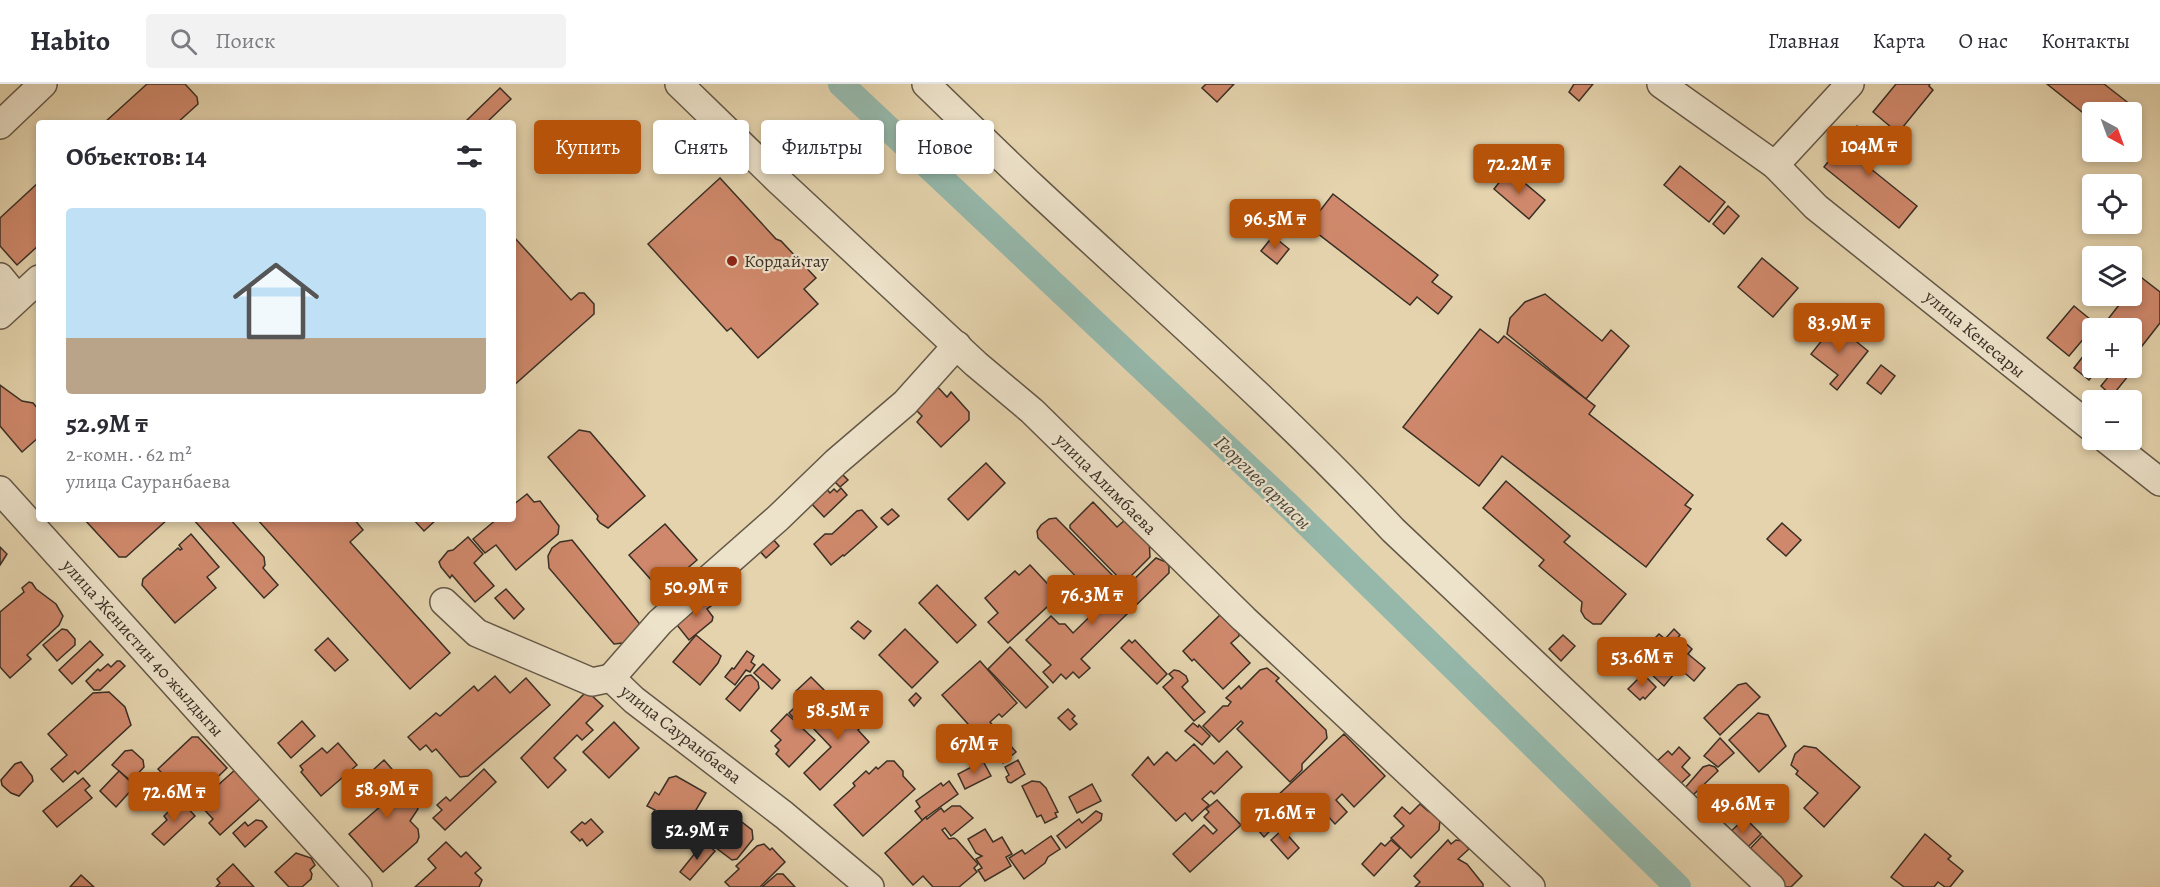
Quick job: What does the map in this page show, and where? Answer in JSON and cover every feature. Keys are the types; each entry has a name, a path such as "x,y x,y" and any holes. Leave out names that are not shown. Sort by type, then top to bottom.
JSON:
{"street":[{"path":"0,125 43,84"},
{"name":"улица Алимбаева","path":"679,84 779,181 976,364 1032,411 1244,619 1531,887"},
{"path":"926,84 1035,189 1256,391 1338,471 1393,530 1771,887"},
{"name":"улица Кенесары","path":"1661,84 1775,165 1816,207 2082,420"},
{"path":"1775,165 1850,84"},
{"path":"0,277 9,307 36,282"},
{"path":"611,678 660,622 778,518 836,462 905,403 957,345"},
{"path":"2122,450 2157,474"},
{"name":"улица Женистин 40 жылдыгы","path":"0,490 358,887"},
{"name":"улица Сауранбаева","path":"444,602 477,633 592,682 611,678 634,700 784,815 870,887"}],"building":[{"path":"147,84 185,84 197,97 198,104 180,120 107,120"},
{"path":"1206,84 1234,84 1217,102 1202,88"},
{"path":"1574,84 1593,84 1579,101 1569,92"},
{"path":"1896,84 1930,84 1933,90 1898,133 1873,112"},
{"path":"2047,84 2104,84 2127,102 2082,102 2082,112"},
{"path":"500,88 511,99 489,120 467,120"},
{"path":"1857,126 1886,150 1871,169 1917,206 1899,228 1824,167"},
{"path":"1680,166 1725,202 1709,222 1664,185"},
{"path":"1509,170 1545,200 1529,219 1494,189"},
{"name":"Кордай тау","path":"720,178 776,239 781,241 816,278 804,289 818,304 758,358 731,328 727,331 648,244"},
{"path":"36,185 36,248 17,265 0,246 0,218"},
{"path":"1333,194 1438,275 1432,282 1452,297 1438,314 1417,297 1410,305 1308,226"},
{"path":"1728,206 1739,216 1724,234 1713,224"},
{"path":"1273,236 1289,249 1277,264 1261,251"},
{"path":"516,239 571,300 579,293 584,293 594,304 594,314 516,383"},
{"path":"1762,258 1798,288 1773,317 1738,287"},
{"path":"2142,278 2160,292 2160,323 2142,346 2142,318 2109,318 2118,306 2142,306"},
{"path":"1545,294 1602,341 1611,330 1629,346 1586,399 1507,334 1510,318 1525,302"},
{"path":"2074,306 2089,318 2082,318 2082,341 2069,356 2047,338"},
{"path":"1835,324 1868,351 1837,390 1830,384 1838,375 1811,354"},
{"path":"1480,329 1498,343 1504,336 1595,406 1589,414 1693,495 1685,505 1691,509 1646,567 1502,456 1479,486 1403,427"},
{"path":"2082,358 2082,374 2074,368"},
{"path":"1881,365 1895,376 1881,394 1867,383"},
{"path":"2108,378 2126,378 2117,390 2105,390 2101,386"},
{"path":"934,383 947,397 951,392 969,412 969,420 941,447 917,422 922,416 911,405"},
{"path":"0,385 22,401 33,403 36,406 36,440 22,452 0,426"},
{"path":"579,430 590,432 645,496 608,528 600,523 598,516 548,457"},
{"path":"986,463 1005,483 968,520 948,499"},
{"path":"842,474 848,480 840,487 834,481"},
{"path":"1506,481 1570,536 1564,542 1626,594 1601,624 1593,624 1585,618 1581,611 1582,602 1539,566 1544,560 1483,508"},
{"path":"825,487 830,493 834,489 837,492 841,488 847,495 824,517 809,501"},
{"path":"527,494 534,502 540,501 559,526 558,534 516,570 496,545 485,553 473,539 493,522 516,522 516,503"},
{"path":"1093,502 1117,527 1125,520 1149,539 1150,557 1124,583 1070,528 1070,525"},
{"path":"892,509 899,516 888,525 881,518"},
{"path":"862,510 877,527 831,565 814,544 825,534 832,534 857,511"},
{"path":"1056,518 1119,582 1100,601 1038,538 1037,531 1041,525 1049,519"},
{"path":"87,522 165,522 126,557 119,557"},
{"path":"196,522 233,522 264,557 263,568 278,585 264,598"},
{"path":"260,522 356,522 363,530 350,542 450,653 410,689"},
{"path":"416,522 434,522 424,531"},
{"path":"1782,523 1801,540 1786,556 1767,539"},
{"path":"665,524 697,560 661,591 629,555"},
{"path":"191,534 219,567 207,577 216,588 175,623 142,585 143,579 178,548 182,549 179,545"},
{"path":"468,537 483,554 474,563 494,586 475,602 452,575 450,578 439,562 448,551 453,550"},
{"path":"772,538 779,546 766,558 758,549"},
{"path":"572,540 639,623 640,629 623,643 614,644 549,568 548,556 552,548 560,542"},
{"path":"0,547 7,554 0,565"},
{"path":"1156,558 1166,562 1169,566 1169,573 1081,659 1090,668 1079,678 1073,672 1066,679 1061,674 1053,683 1043,672 1051,665 1026,640 1051,616 1059,624 1065,624 1073,633 1121,586 1124,589"},
{"path":"1030,565 1059,596 1008,643 988,622 998,613 985,598 1015,571 1019,575"},
{"path":"29,582 56,604 63,616 59,625 27,655 31,659 10,678 0,667 0,612 24,592 22,588"},
{"path":"937,585 976,625 957,643 919,603"},
{"path":"506,589 524,609 514,619 495,598"},
{"path":"711,594 716,599 715,603 707,609 713,617 712,621 689,640 673,620"},
{"path":"1223,612 1238,627 1239,636 1231,643 1250,663 1223,689 1183,651"},
{"path":"858,621 871,631 864,639 851,628"},
{"path":"62,629 67,630 75,639 75,645 57,661 43,645"},
{"path":"905,629 938,662 912,688 879,655"},
{"path":"1674,629 1680,635 1648,672 1639,664 1650,652 1645,648 1659,634 1665,639"},
{"path":"696,635 721,656 700,685 673,662"},
{"path":"1563,635 1575,646 1561,661 1549,649"},
{"path":"328,638 348,660 335,671 315,650"},
{"path":"1681,639 1692,649 1688,654 1705,668 1694,681 1679,668 1664,686 1651,674"},
{"path":"1129,640 1132,643 1135,640 1167,674 1157,684 1121,648"},
{"path":"90,641 103,655 72,684 59,670"},
{"path":"1010,647 1048,687 1026,708 988,669"},
{"path":"747,651 754,656 751,662 755,665 750,672 746,670 735,685 725,677"},
{"path":"117,661 125,666 100,690 94,690 86,681 98,669 100,671 108,664 111,667"},
{"path":"980,661 1017,703 1002,717 999,714 990,722 1016,752 1003,763 942,695"},
{"path":"763,664 780,680 772,689 754,673"},
{"path":"1267,668 1279,678 1276,681 1326,730 1327,738 1302,764 1302,770 1290,782 1237,729 1243,723 1241,721 1219,742 1203,726 1223,706 1228,706 1231,702 1226,698 1239,686 1241,689 1260,670"},
{"path":"1174,670 1186,676 1188,681 1182,687 1205,712 1194,721 1163,687 1173,678 1169,674"},
{"path":"1643,674 1656,687 1645,699 1643,697 1640,700 1628,689"},
{"path":"751,675 758,682 759,688 740,711 726,699 746,676"},
{"path":"495,676 510,693 526,678 550,705 468,776 460,777 436,749 432,752 426,745 420,750 408,737 436,713 440,716 474,686 478,691"},
{"path":"811,677 835,701 811,724 809,722 803,728 789,713 803,699 796,691"},
{"path":"1746,683 1760,697 1720,735 1704,718 1738,685"},
{"path":"109,692 125,707 131,725 78,774 75,771 63,782 51,769 67,755 48,734 93,693"},
{"path":"916,693 921,698 914,706 909,700"},
{"path":"584,694 590,694 603,706 586,723 593,730 582,740 577,735 554,758 566,770 548,788 521,758"},
{"path":"843,696 854,708 857,705 870,719 858,730 869,742 820,790 804,773 831,747 812,727"},
{"path":"1068,709 1075,716 1072,719 1077,724 1070,730 1058,718"},
{"path":"1758,713 1768,715 1786,746 1759,772 1729,740"},
{"path":"787,714 815,740 789,767 776,754 779,750 775,746 781,740 771,731"},
{"path":"302,721 315,736 291,758 278,743"},
{"path":"614,722 639,748 609,778 583,752"},
{"path":"1193,723 1198,727 1199,725 1210,736 1202,745 1185,731"},
{"path":"1344,734 1385,776 1354,807 1342,794 1336,800 1347,812 1335,824 1325,813 1312,826 1298,811 1280,828 1262,810","holes":["1308,794 1312,798 1299,810 1295,806"]},
{"path":"192,737 198,737 227,768 191,803 158,769"},
{"path":"1720,738 1734,753 1718,767 1704,756"},
{"path":"338,743 357,765 321,796 301,772 303,770 300,766 322,748 327,753"},
{"path":"1194,744 1214,764 1227,751 1242,767 1214,794 1211,791 1202,799 1209,805 1192,821 1185,813 1176,821 1132,775 1148,757 1154,765 1167,752 1176,761"},
{"path":"1804,746 1816,748 1860,787 1824,827 1804,808 1818,793 1796,774 1798,771 1791,765 1795,754"},
{"path":"1679,747 1690,758 1682,767 1690,775 1678,786 1655,763 1668,751 1672,755"},
{"path":"132,750 143,760 144,767 131,781 112,765 125,751"},
{"path":"384,760 405,784 399,789 415,803 418,809 410,821 418,829 419,837 417,842 383,872 349,834 383,804 362,780"},
{"path":"1018,760 1025,774 1011,783 1008,782 1006,777 1009,775 1005,767"},
{"path":"887,761 894,761 903,771 903,776 915,789 863,836 834,805 855,786 853,783 866,771 869,774"},
{"path":"983,761 991,776 965,789 958,774"},
{"path":"21,762 32,776 33,781 19,796 11,793 2,785 1,780 15,764"},
{"path":"1709,765 1718,771 1691,797 1684,789 1703,767"},
{"path":"236,769 261,798 220,835 209,823 213,819 198,803"},
{"path":"484,769 496,782 445,830 433,818 442,810 437,805 446,797 450,801"},
{"path":"119,771 135,786 116,807 100,791"},
{"path":"676,776 706,793 683,832 652,814 655,810 647,806 655,792 659,795 669,778"},
{"path":"83,778 90,786 85,790 92,798 57,827 43,811"},
{"path":"949,781 958,794 922,820 915,811 920,807 916,801 941,783 943,786"},
{"path":"1032,781 1040,782 1046,788 1058,812 1055,813 1057,817 1045,823 1041,815 1037,817 1022,786"},
{"path":"1092,784 1101,801 1077,813 1069,797"},
{"path":"1217,800 1241,825 1190,872 1173,854 1204,825 1213,834 1217,830 1204,817 1209,812 1206,809"},
{"path":"183,803 195,816 164,845 152,834 167,820 164,816 176,804"},
{"path":"1420,804 1440,820 1439,830 1411,858 1391,838 1404,826 1394,816 1402,807 1410,814"},
{"path":"952,806 960,806 973,818 951,836 945,828 942,830 949,839 957,840 978,864 974,868 977,872 959,887 933,887 923,876 913,885 885,853 926,817 927,819 941,808 944,812"},
{"path":"1096,811 1102,814 1101,820 1066,848 1057,836 1079,819 1082,823"},
{"path":"729,812 752,830 753,839 737,859 732,860 707,841"},
{"path":"1263,813 1275,826 1264,837 1252,823"},
{"path":"1745,818 1761,834 1742,853 1726,836"},
{"path":"591,819 603,832 587,846 582,839 580,841 571,832 582,822 585,824"},
{"path":"256,820 262,821 267,827 245,847 233,833 245,822 248,826"},
{"path":"985,829 993,842 1002,837 1012,854 1006,857 1011,866 985,881 978,870 982,868 976,859 982,856 976,853 968,839"},
{"path":"1284,831 1299,848 1288,859 1271,840"},
{"path":"1925,834 1951,856 1948,859 1963,871 1950,887 1945,887 1938,882 1934,887 1904,887 1891,877"},
{"path":"1051,836 1060,849 1024,879 1009,858 1022,850 1025,854"},
{"path":"1762,836 1802,876 1791,887 1782,887 1747,852"},
{"path":"1391,840 1400,848 1374,876 1362,864 1381,843 1385,846"},
{"path":"1448,840 1451,844 1456,840 1462,841 1469,849 1458,859 1467,864 1483,887 1415,887 1420,882 1414,876"},
{"path":"446,842 461,857 466,852 481,868 475,873 482,880 479,887 415,887 436,868 428,859"},
{"path":"704,842 715,851 690,880 680,872"},
{"path":"764,844 770,850 772,848 785,862 760,887 730,887 725,882 739,869 736,866 757,846"},
{"path":"296,853 311,858 315,865 310,870 311,879 302,887 289,887 275,872"},
{"path":"233,864 254,887 216,887 220,883 217,879"},
{"path":"777,874 783,874 795,887 762,887"},
{"path":"81,875 94,887 70,887"}],"waterway":[{"name":"Георгиев арнасы","path":"841,84 1289,506 1678,887"}],"place":[{"name":"Кордай тау","path":"732,261"}]}
